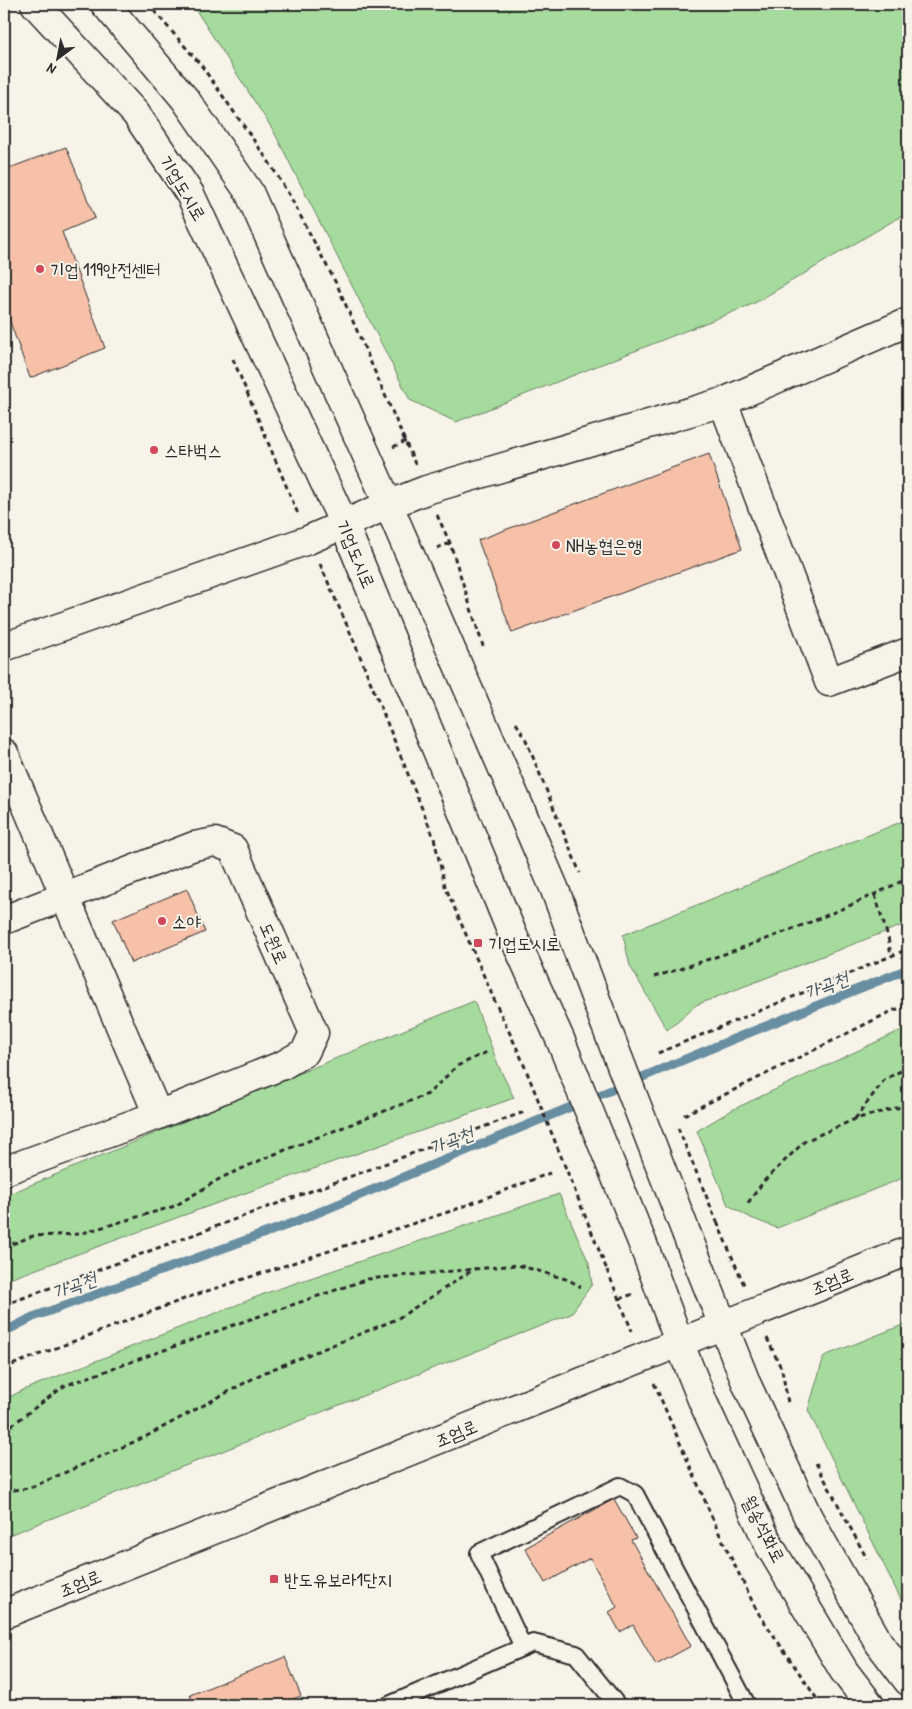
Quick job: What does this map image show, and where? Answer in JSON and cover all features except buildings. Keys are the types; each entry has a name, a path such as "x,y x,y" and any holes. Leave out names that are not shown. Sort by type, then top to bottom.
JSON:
{"street":[{"name":"기업도시로","path":"35,4 136,114 190,194 344,524 512,933 560,1039 646,1252 679,1342"},
{"path":"105,4 185,99 249,192 388,505 555,890 686,1235 747,1385 808,1517 879,1643 908,1681"},
{"path":"4,647 308,540 426,490 722,402 908,322"},
{"path":"722,402 829,682 908,652"},
{"path":"4,753 158,1115"},
{"name":"도원로","path":"4,920 194,846 215,842 233,849 314,1033 305,1052 283,1065 158,1115 4,1171"},
{"name":"조엄로","path":"4,1614 908,1251"},
{"name":"월송석화로","path":"679,1342 704,1402 770,1545 844,1672 870,1705"}],"lane":[{"path":"523,1647 479,1553 620,1486 635,1494 747,1705"},
{"path":"389,1705 533,1643 576,1654 618,1705"}],"path":[{"path":"230,352 288,488"},
{"path":"333,592 434,838 445,886 520,1055 619,1299"},
{"path":"654,977 763,940 875,895 908,878"},
{"path":"875,895 888,938 891,956"},
{"path":"658,1053 908,949"},
{"path":"684,1116 892,1011 908,1005"},
{"path":"4,1247 33,1236 79,1234 175,1206 221,1178 270,1156 428,1094 457,1066 489,1051"},
{"path":"855,1119 884,1080 908,1067"},
{"path":"748,1204 764,1182 805,1141 855,1119 908,1105"},
{"path":"4,1305 524,1112"},
{"path":"4,1368 192,1296 454,1210 550,1173"},
{"path":"717,1222 732,1256"},
{"path":"4,1431 64,1386 368,1279 518,1265 569,1280 581,1288"},
{"path":"4,1491 30,1488 145,1437 263,1373 397,1319 476,1268"},
{"path":"782,1370 790,1412"},
{"path":"669,1414 718,1530 757,1611 821,1705"},
{"path":"812,1455 870,1566"}],"green space":[{"path":"192,4 908,4 908,212 753,304 456,422 410,400 273,130"},
{"path":"908,819 908,923 696,1005 667,1030 630,966 623,935"},
{"path":"474,1001 499,1067 514,1098 4,1281 4,1196"},
{"path":"908,1027 908,1176 777,1228 751,1218 728,1205 697,1131 732,1110"},
{"path":"559,1194 589,1263 592,1284 571,1314 4,1537 4,1400 23,1390 269,1292"},
{"path":"908,1323 908,1614 808,1410 824,1356"}],"waterway":[{"name":"가곡천","path":"4,1332 33,1317 293,1223 736,1038 908,969"}],"place":[{"name":"기업 119안전센터","path":"40,269"},
{"name":"스타벅스","path":"154,450"},
{"name":"NH농협은행","path":"556,545"},
{"name":"소야","path":"162,921"},
{"name":"기업도시로","path":"478,943"},
{"name":"반도유보라1단지","path":"274,1579"}]}
